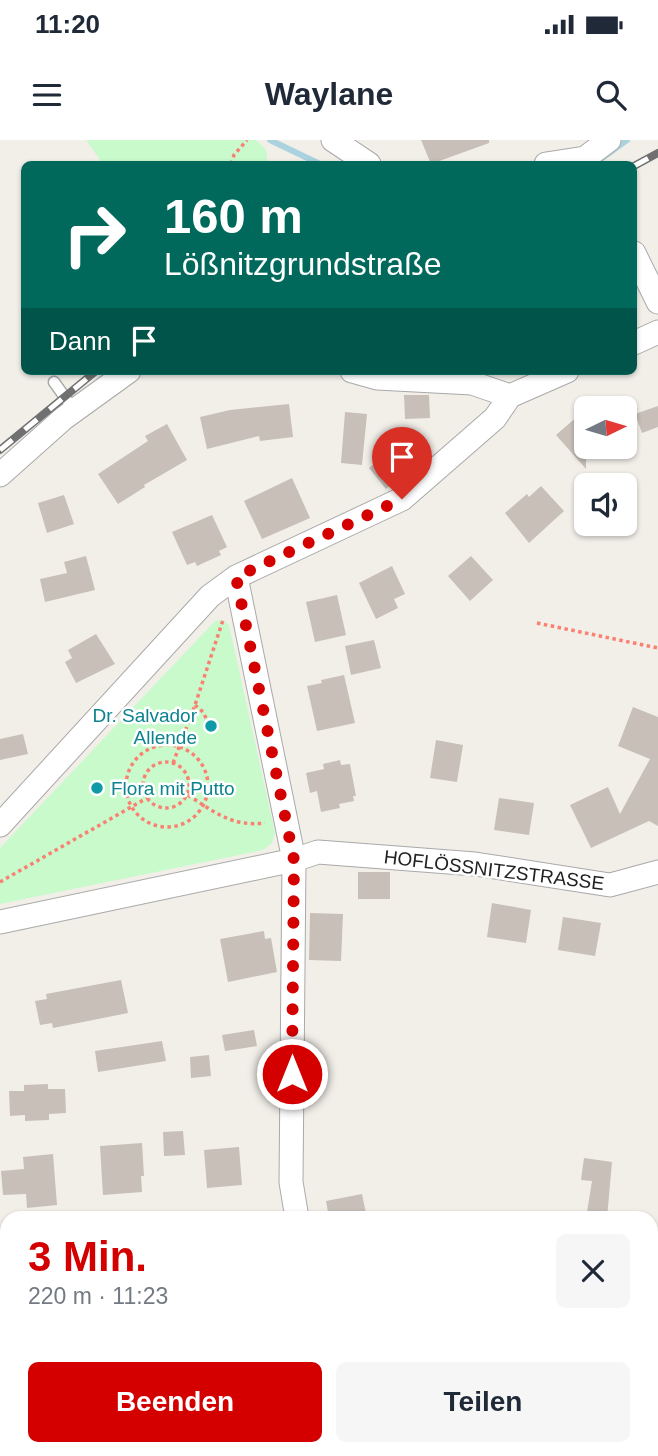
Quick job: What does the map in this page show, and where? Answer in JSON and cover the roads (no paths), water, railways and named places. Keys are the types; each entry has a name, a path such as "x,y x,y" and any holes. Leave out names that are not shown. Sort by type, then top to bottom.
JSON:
{"street":[{"path":"333,140 364,161"},
{"path":"587,161 609,140"},
{"path":"637,259 658,302"},
{"path":"637,341 658,332"},
{"path":"0,475 74,410 123,375"},
{"path":"366,375 377,378 472,383 510,396"},
{"path":"0,825 210,596 236,577 402,499 495,418 510,396 558,375"},
{"path":"236,577 294,860 291,1182 296,1211"},
{"name":"HOFLÖSSNITZSTRASSE","path":"0,922 294,860 318,852 475,864 610,885 658,872"}],"lane":[{"path":"54,382 74,410"}],"waterway":[{"path":"270,140 314,161"},
{"path":"598,161 627,140"}],"railway":[{"path":"637,164 658,153"},
{"path":"0,450 91,375"}],"place":[{"name":"Dr. Salvador Allende","path":"211,726"},
{"name":"Flora mit Putto","path":"97,788"}]}
